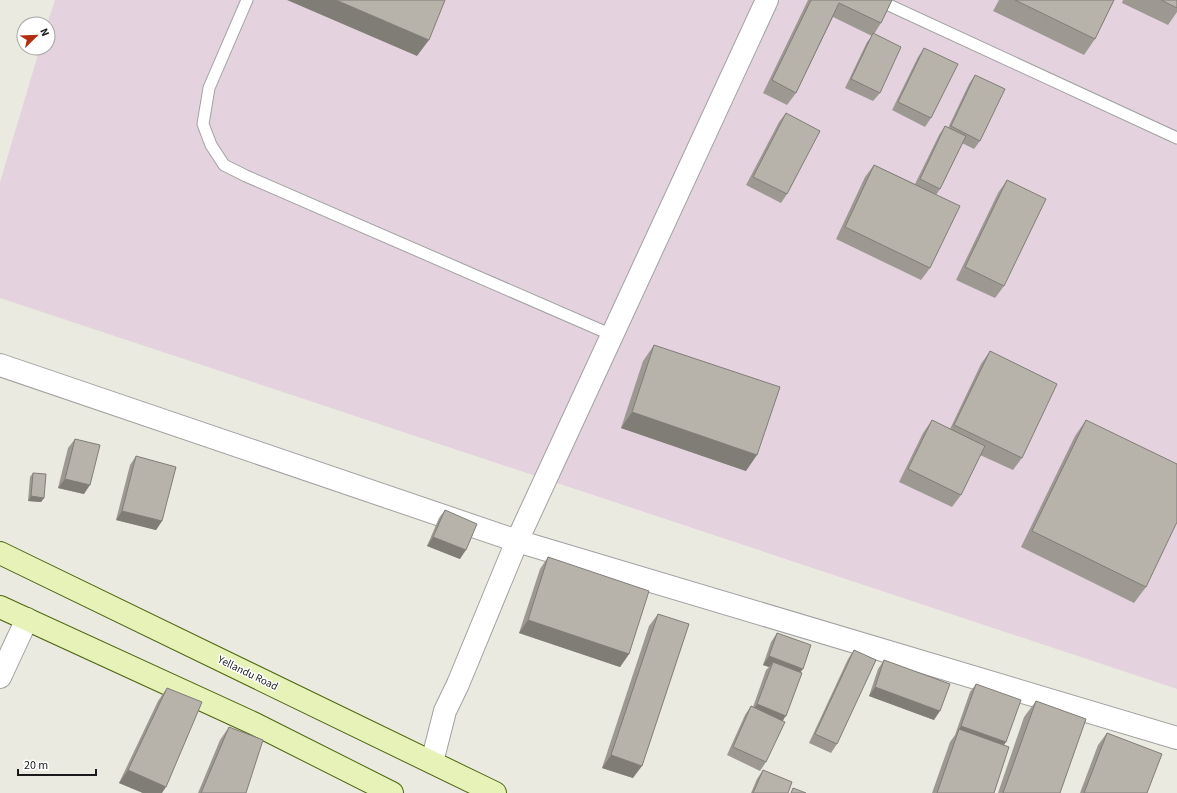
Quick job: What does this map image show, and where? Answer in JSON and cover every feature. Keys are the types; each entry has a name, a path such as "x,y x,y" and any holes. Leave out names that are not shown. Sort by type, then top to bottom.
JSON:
{"main road":[{"name":"Yellandu Road","path":"0,553 495,793"},
{"path":"0,607 255,724 392,793"}],"street":[{"path":"432,762 445,711 458,684 517,541 767,0"},
{"path":"0,365 517,541 1177,738"},
{"path":"0,677 27,619"}],"lane":[{"path":"247,0 209,88 203,124 211,145 224,165 246,176 612,335"},
{"path":"878,0 1177,138"}],"shaded area":[{"path":"55,0 1177,0 1177,689 0,298 0,182 38,56 56,56 56,16 50,16"}],"building":[{"path":"336,0 445,0 429,40"},
{"path":"811,0 892,0 881,23 839,3 796,93 772,80"},
{"path":"1015,0 1114,0 1095,39"},
{"path":"1161,0 1177,0 1177,8"},
{"path":"873,33 901,47 880,93 851,79"},
{"path":"924,48 958,64 931,118 898,102"},
{"path":"975,75 1005,89 980,141 951,126"},
{"path":"786,113 820,131 787,194 753,177"},
{"path":"945,126 966,136 940,189 920,179"},
{"path":"874,165 960,206 930,268 845,227"},
{"path":"1007,180 1046,199 1004,286 965,267"},
{"path":"654,345 780,387 757,455 632,412"},
{"path":"990,351 1057,384 1022,458 954,425"},
{"path":"932,420 985,446 961,495 908,469"},
{"path":"1086,420 1177,464 1177,522 1146,587 1032,531"},
{"path":"75,439 100,445 90,485 65,479"},
{"path":"136,456 176,467 162,521 122,511"},
{"path":"33,473 46,474 44,498 31,496"},
{"path":"445,510 477,524 466,550 433,537"},
{"path":"548,557 649,591 629,654 528,620"},
{"path":"658,614 689,624 642,766 611,755"},
{"path":"777,633 811,645 803,669 769,656"},
{"path":"854,650 876,660 837,744 815,734"},
{"path":"884,660 950,684 940,711 875,687"},
{"path":"773,662 802,673 786,716 757,704"},
{"path":"976,684 1021,700 1006,742 961,726"},
{"path":"167,688 202,702 166,787 128,770"},
{"path":"1036,701 1086,719 1060,793 1003,793"},
{"path":"751,706 785,722 766,762 733,747"},
{"path":"229,727 263,740 246,793 201,793"},
{"path":"959,729 1009,747 994,793 937,793"},
{"path":"1107,733 1162,754 1147,793 1084,793"},
{"path":"763,770 792,782 788,793 753,793"},
{"path":"793,788 806,793 791,793"}]}
